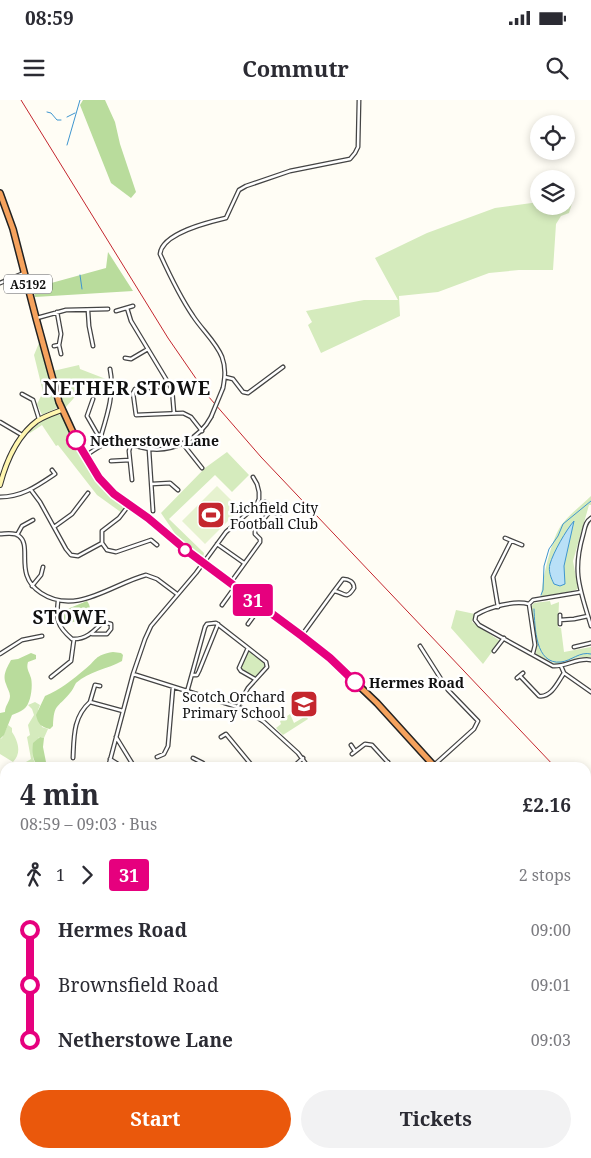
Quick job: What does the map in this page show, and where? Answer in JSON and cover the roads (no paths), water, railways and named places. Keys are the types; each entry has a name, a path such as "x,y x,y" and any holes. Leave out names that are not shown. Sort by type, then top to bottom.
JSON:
{"highway":[{"name":"A5192","path":"0,193 13,226 62,410 85,457 104,484 114,494 203,563 330,658 377,703 431,762"}],"street":[{"path":"85,457 103,444 114,441 149,450 182,444 202,431 211,417 223,388 225,369 218,348 192,316 178,292 160,254 161,250 167,242 192,228 203,223 226,218 239,190 246,186 290,171 350,159 358,147 359,100"},
{"path":"0,283 25,272"},
{"path":"116,311 133,306"},
{"path":"126,308 131,321 174,394 174,413"},
{"path":"36,318 77,309 88,311 106,309 105,314"},
{"path":"88,311 88,326 93,346"},
{"path":"57,312 61,334 59,345 61,354"},
{"path":"54,346 59,345"},
{"path":"125,358 131,359 148,349"},
{"path":"225,377 233,378 243,392 248,393 283,367"},
{"path":"100,439 110,408 112,378 110,369"},
{"path":"168,382 159,387 135,389 133,393 134,412 136,415 187,414 202,431"},
{"path":"22,394 27,394 35,402 39,420"},
{"path":"93,399 87,416 103,444"},
{"path":"0,485 10,457 23,436 39,420 62,410"},
{"path":"0,422 23,436"},
{"path":"131,444 129,451 132,480"},
{"path":"182,444 202,468"},
{"path":"149,450 153,511"},
{"path":"111,461 130,460"},
{"path":"0,497 17,496 30,490 55,474 52,470"},
{"path":"109,762 133,674 149,629 226,532 256,506 259,500 259,492 253,477"},
{"path":"152,484 170,483 178,490"},
{"path":"30,490 66,549 71,554 78,556 102,543"},
{"path":"54,527 72,514 88,493"},
{"path":"265,502 278,516"},
{"path":"129,505 119,518 102,531 102,543 107,550 116,552 151,540 157,545"},
{"path":"234,578 260,542 260,539 254,534 255,530 272,509"},
{"path":"591,518 586,523 577,560 577,575 591,626"},
{"path":"17,534 22,526 33,520"},
{"path":"0,534 17,534 23,540 26,577 32,586 43,595 58,601 69,602 86,599 146,575 157,579 177,594"},
{"path":"505,538 522,545"},
{"path":"498,607 493,577 512,541"},
{"path":"217,543 244,563"},
{"path":"32,586 41,575 44,567"},
{"path":"302,636 343,579 350,580 354,585 349,595 345,596 334,592"},
{"path":"222,605 235,587"},
{"path":"529,604 533,600 581,592"},
{"path":"58,601 57,620 74,640"},
{"path":"529,604 523,602 498,607 479,613 476,615 475,620 479,625 533,653 534,656 551,665 561,666 580,659 591,660"},
{"path":"529,604 534,645 533,653"},
{"path":"248,624 261,606"},
{"path":"560,615 560,624"},
{"path":"560,620 574,620 588,616"},
{"path":"74,640 92,634 107,634 111,629 111,624 103,622 92,634"},
{"path":"187,692 205,627 211,623 218,624 266,662 267,667 255,679 238,706"},
{"path":"192,675 197,675 199,672 218,624"},
{"path":"0,654 18,642 42,636"},
{"path":"35,637 36,642"},
{"path":"494,651 504,638"},
{"path":"50,677 71,661 74,640"},
{"path":"574,647 591,643"},
{"path":"420,646 424,649 448,690 478,722 474,729 439,762"},
{"path":"424,649 427,646"},
{"path":"248,648 239,668 255,679"},
{"path":"561,666 564,673 591,692"},
{"path":"520,676 539,696 544,697 548,695 564,673"},
{"path":"133,674 238,706 264,722 305,762"},
{"path":"73,758 74,728 80,712 90,702 95,685 100,686"},
{"path":"157,757 164,754 168,746 173,687"},
{"path":"90,702 123,711"},
{"path":"221,737 226,734 249,762"},
{"path":"116,737 131,762"},
{"path":"352,754 365,744 368,744 372,745 388,762"},
{"path":"351,745 355,751"},
{"path":"193,758 201,762"},
{"path":"299,762 303,758"},
{"path":"110,759 115,762"}],"water":[{"path":"574,521 564,566 565,584 560,586 554,584 549,567 560,542"}],"waterway":[{"path":"67,145 80,100"},
{"path":"47,112 51,113 57,120 61,120"},
{"path":"67,117 75,113"},
{"path":"80,275 82,289"},
{"path":"541,595 544,566 549,549 558,536 563,524 591,501"},
{"path":"534,609 538,643 546,658 561,662 579,655 591,654"}],"railway":[{"path":"21,100 168,338 208,396 261,457 550,762"}],"place":[{"name":"Netherstowe Lane","path":"76,440"},
{"name":"Lichfield City Football Club","path":"211,515"},
{"name":"Hermes Road","path":"355,682"},
{"name":"Scotch Orchard Primary School","path":"304,704"}],"district":[{"name":"NETHER STOWE","path":"127,388"},
{"name":"STOWE","path":"70,617"}]}
